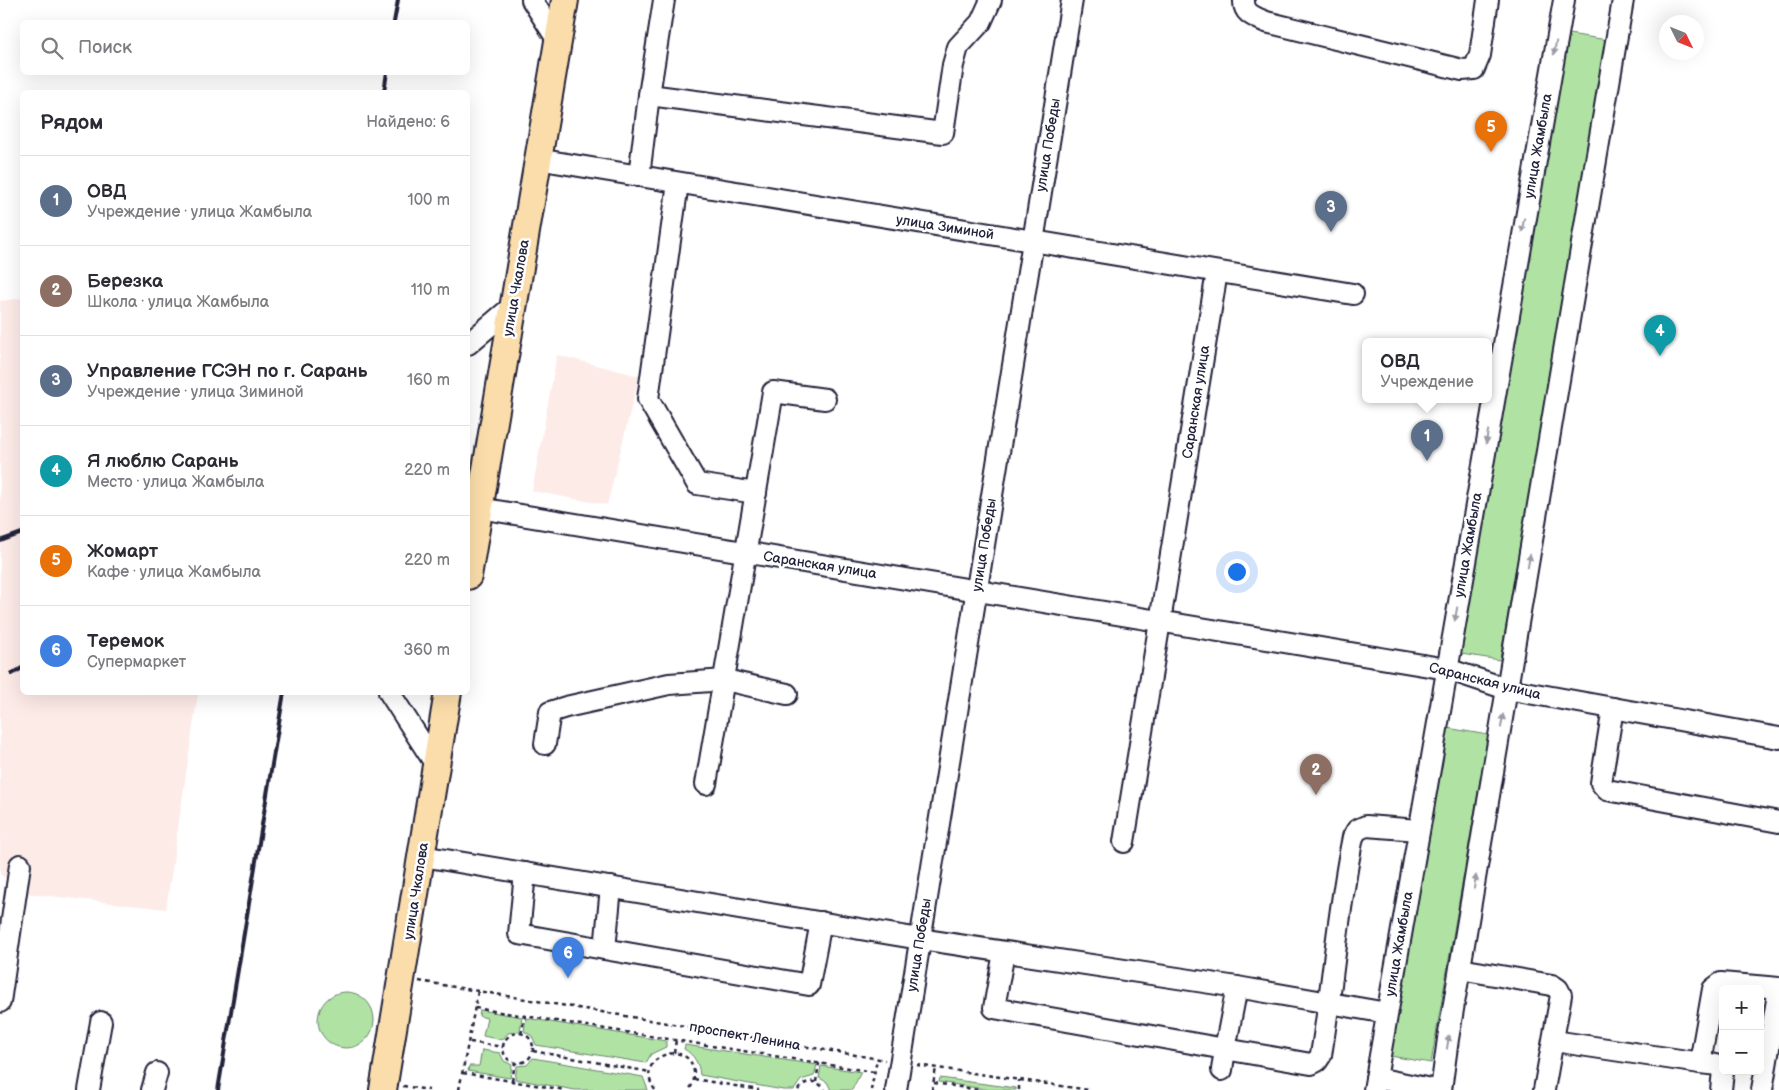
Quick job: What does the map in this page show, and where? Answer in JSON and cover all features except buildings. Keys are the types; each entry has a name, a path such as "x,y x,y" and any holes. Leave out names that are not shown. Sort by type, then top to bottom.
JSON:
{"main road":[{"name":"улица Чкалова","path":"470,564 565,0"},
{"name":"улица Чкалова","path":"384,1086 448,695"}],"street":[{"path":"532,0 558,41"},
{"path":"639,176 649,94 664,0"},
{"path":"649,94 943,133 958,47 981,22 991,0"},
{"name":"улица Победы","path":"896,1090 1072,0"},
{"path":"1244,0 1244,7 1248,12 1266,22 1462,70 1474,69 1480,55 1488,0"},
{"name":"улица Жамбыла","path":"1375,1084 1564,0"},
{"path":"1441,1090 1624,0"},
{"name":"улица Зиминой","path":"537,159 1353,294"},
{"path":"678,183 648,399 697,484 756,493"},
{"name":"Саранская улица","path":"1124,842 1217,272"},
{"path":"470,342 513,306"},
{"path":"706,784 773,392 826,400"},
{"name":"Саранская улица","path":"479,508 1447,669 1507,690 1779,738"},
{"path":"545,744 550,712 669,684 725,680 787,694"},
{"path":"403,702 436,764"},
{"path":"1613,708 1601,782 1607,790 1779,822"},
{"path":"1004,952 994,1008 1311,1064 1321,1055 1353,837 1357,830 1366,826 1419,830"},
{"path":"422,856 920,939 1388,1012"},
{"path":"0,1002 20,865"},
{"path":"525,873 519,934 809,985 821,922"},
{"path":"604,949 611,887"},
{"path":"1460,969 1552,985 1558,989 1561,995 1544,1090"},
{"path":"1700,1063 1713,989 1717,985 1721,983 1779,988 1762,1090"},
{"path":"1222,1070 1237,987"},
{"path":"89,1090 101,1022"},
{"path":"1554,1040 1719,1066"},
{"path":"1720,1090 1722,1075"},
{"path":"1375,1084 1436,1090"}],"path":[{"name":"проспект Ленина","path":"402,978 900,1063 1089,1090"},
{"path":"460,1090 478,991"},
{"path":"475,1008 874,1072"},
{"path":"521,1034 524,1016"},
{"path":"521,1034 530,1038 533,1051 528,1060 523,1063 514,1063 506,1058 503,1053 504,1041 508,1036 521,1034"},
{"path":"674,1053 676,1040"},
{"path":"469,1042 503,1047"},
{"path":"533,1051 650,1072"},
{"path":"655,1090 650,1083 650,1072 653,1062 664,1054 674,1053 684,1056 693,1067 694,1079 689,1090"},
{"path":"871,1090 876,1059"},
{"path":"512,1081 514,1063"},
{"path":"816,1082 819,1063"},
{"path":"932,1090 936,1068"},
{"path":"463,1073 565,1090"},
{"path":"694,1079 759,1090"},
{"path":"1018,1090 1020,1080"},
{"path":"798,1090 803,1084 809,1082 816,1082 825,1090"},
{"path":"934,1083 979,1090"},
{"path":"384,1086 429,1090"}],"shaded area":[{"path":"20,298 20,695 198,695 166,909 24,893 0,874 0,301"},
{"path":"557,355 639,376 607,505 532,491"}],"green space":[{"path":"1569,34 1608,40 1500,660 1461,654"},
{"path":"1447,728 1488,735 1431,1063 1390,1056"},
{"path":"346,992 357,994 366,1000 372,1009 374,1020 372,1031 366,1040 357,1046 346,1048 335,1046 326,1040 320,1031 318,1020 320,1009 326,1000 335,994"},
{"path":"480,1010 522,1017 520,1031 508,1033 502,1040 483,1036 487,1018 479,1016"},
{"path":"526,1018 666,1041 666,1047 651,1054 646,1063 536,1045 532,1036 524,1031"},
{"path":"685,1045 817,1065 814,1076 801,1080 794,1090 783,1090 700,1075 697,1063 691,1054 684,1049"},
{"path":"482,1050 500,1053 504,1061 512,1065 510,1078 468,1071 469,1066 479,1066"},
{"path":"533,1058 643,1077 648,1090 575,1090 515,1079 517,1066 527,1065"},
{"path":"821,1066 861,1072 852,1090 831,1090 827,1082 819,1078"},
{"path":"940,1078 1016,1088 1016,1090 990,1090 939,1082"}],"railway":[{"path":"394,20 398,0"},
{"path":"384,90 387,75"},
{"path":"0,541 20,534"},
{"path":"12,674 20,669"},
{"path":"218,1090 284,695"}],"place":[{"name":"Жомарт","path":"1491,152"},
{"name":"Управление ГСЭН по г. Сарань","path":"1331,232"},
{"name":"Я люблю Сарань","path":"1660,356"},
{"name":"ОВД","path":"1427,461"},
{"name":"Березка","path":"1316,795"},
{"name":"Теремок","path":"568,978"}]}
